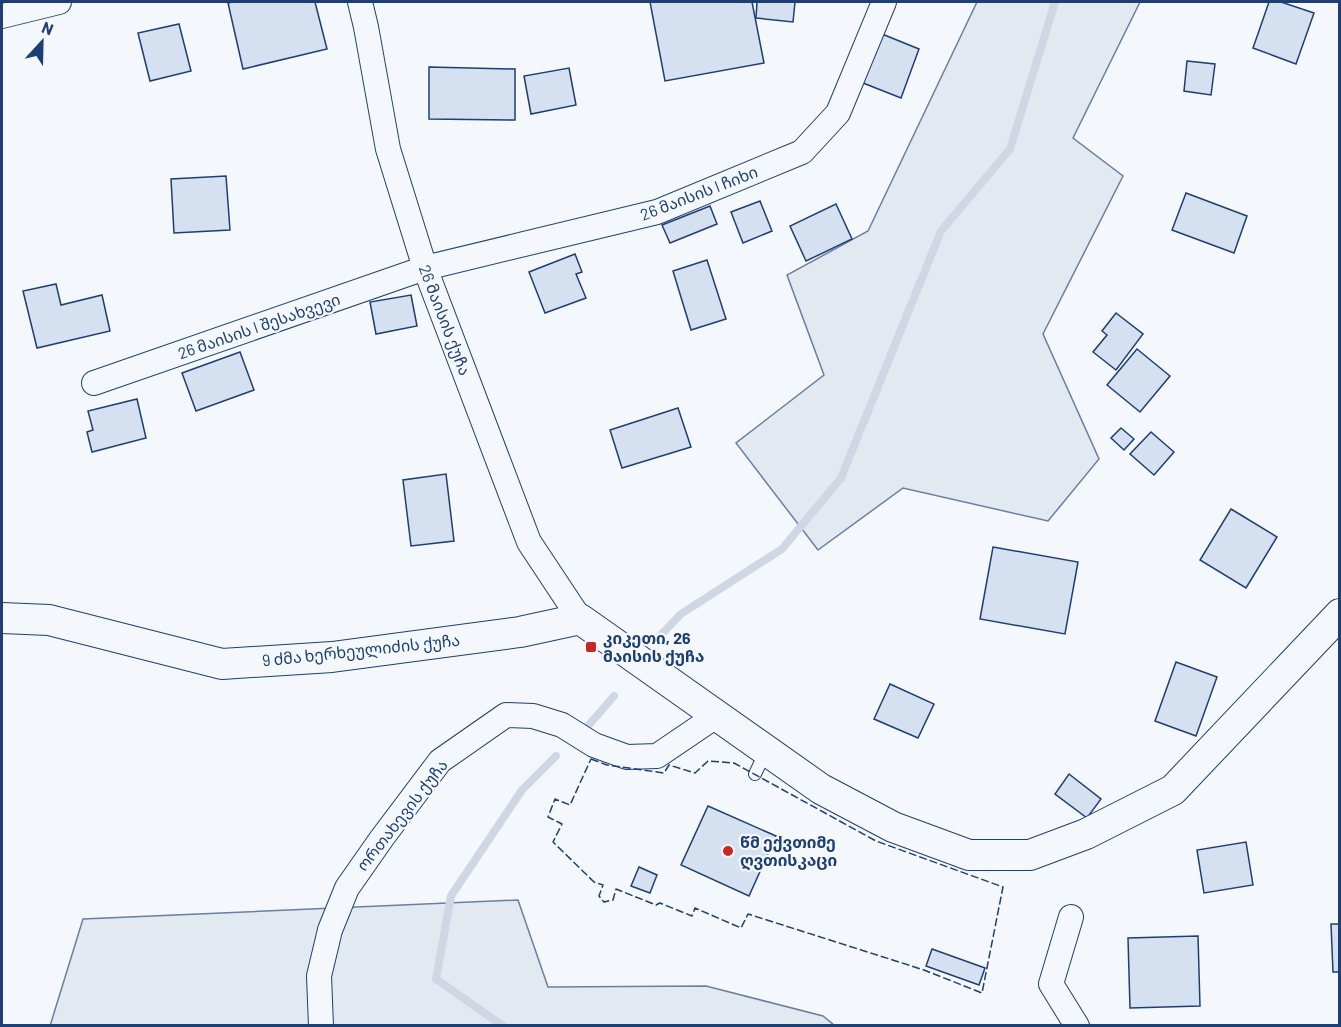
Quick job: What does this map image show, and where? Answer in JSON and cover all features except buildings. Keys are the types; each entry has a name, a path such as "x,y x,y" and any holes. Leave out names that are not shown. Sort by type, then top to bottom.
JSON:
{"street":[{"path":"2,16 59,2"},
{"name":"26 მაისის ქუჩა","path":"360,2 388,149 425,268 529,542 580,619"},
{"name":"26 მაისის I ჩიხი","path":"425,268 657,212 802,152 838,113 884,2"},
{"name":"26 მაისის I შესახვევი","path":"94,383 425,268"},
{"path":"580,619 716,716 760,762 821,789 893,827 969,855 1030,855 1086,834 1173,790 1340,614"},
{"name":"9 ძმა ხერხეულიძის ქუჩა","path":"2,618 49,620 222,664 332,657 520,632 580,619"},
{"name":"ორთახევის ქუჩა","path":"321,1026 319,976 330,930 346,888 440,761 506,715 533,716 562,725 594,745 627,757 657,756 716,716"},
{"path":"1071,917 1051,984 1077,1026"}],"shaded area":[{"path":"977,2 1140,2 1073,138 1123,176 1043,334 1099,459 1048,521 903,488 818,550 736,443 824,375 787,275 868,231"},
{"path":"518,900 548,987 706,986 823,1016 834,1025 50,1026 83,919"}],"waterway":[{"path":"655,641 681,614 782,549 841,478 941,231 1010,149 1055,2"},
{"path":"588,726 614,696"},
{"path":"503,1026 436,979 451,896 522,790 556,756"}],"fence":[{"path":"591,759 607,765 664,773 669,765 695,773 708,761 734,763 876,841 1003,887 982,993 924,970 748,914 741,928 695,908 692,916 616,889 613,900 604,902 599,896 603,885 594,882 553,842 562,824 548,817 555,799 570,805 591,759"}],"place":[{"name":"კიკეთი, 26 მაისის ქუჩა","path":"591,647"},
{"name":"წმ ექვთიმე ღვთისკაცი","path":"728,851"}]}
